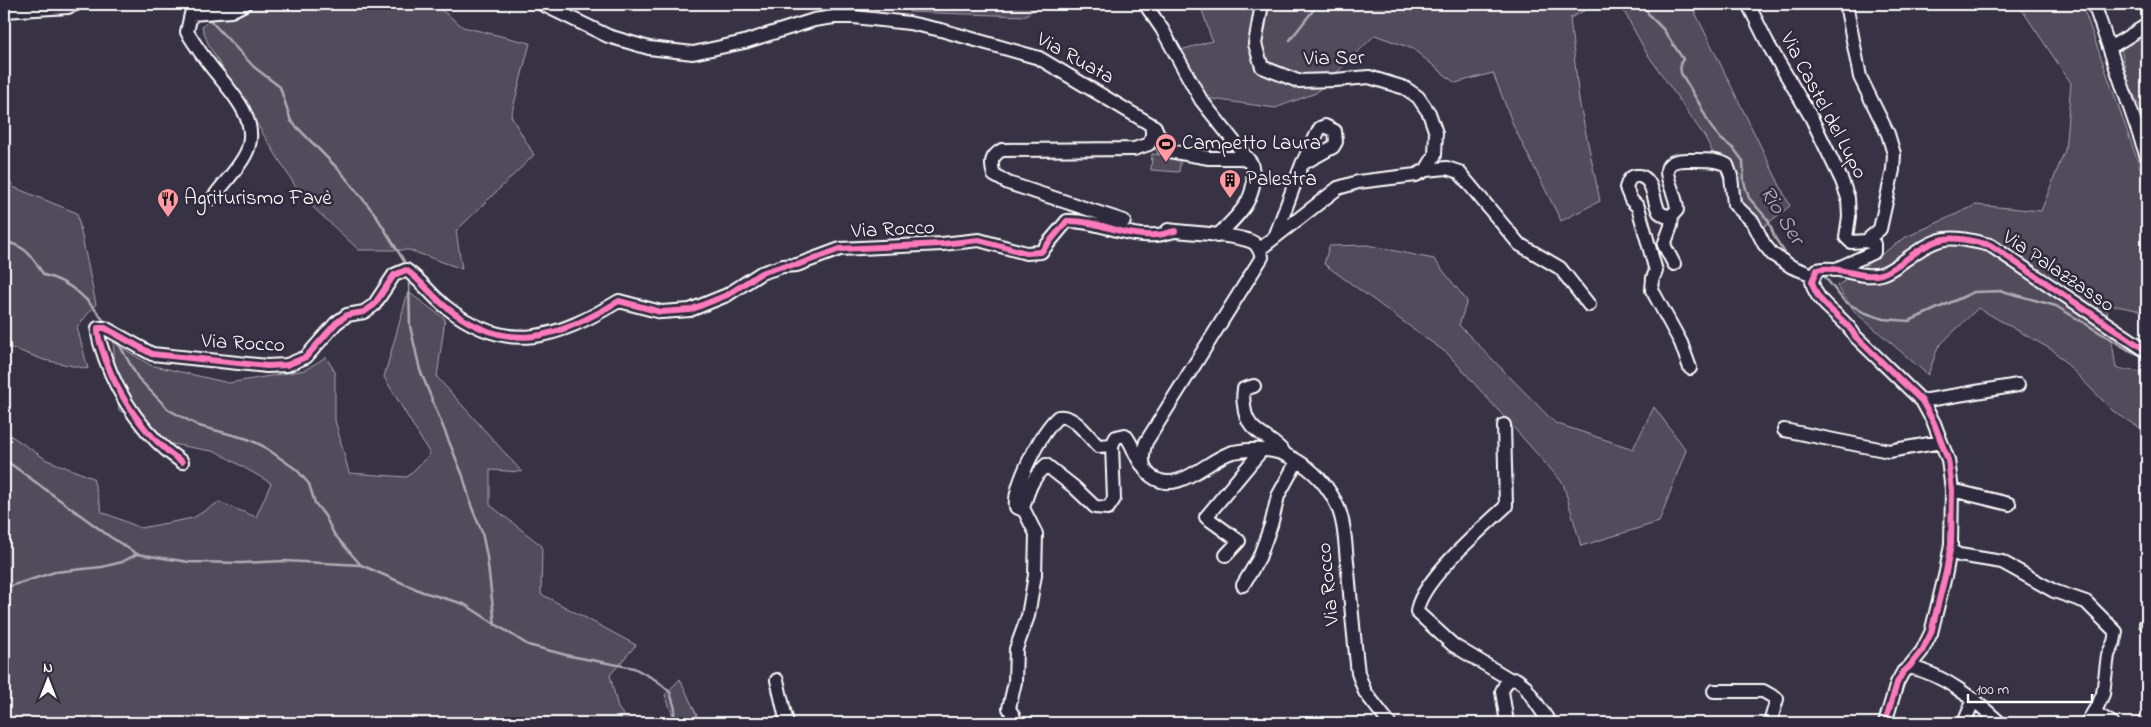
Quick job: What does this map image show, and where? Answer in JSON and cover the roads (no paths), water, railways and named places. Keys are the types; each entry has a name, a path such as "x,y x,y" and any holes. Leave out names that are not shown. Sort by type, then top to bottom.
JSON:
{"street":[{"path":"4,11 68,7 76,4"},
{"path":"213,198 247,151 250,139 246,115 239,101 209,64 187,32 191,14 232,11 245,4"},
{"name":"Via Ruata","path":"542,4 608,36 649,48 693,53 744,42 814,20 854,17 910,23 1032,56 1151,126"},
{"path":"847,4 854,17"},
{"path":"1145,4 1162,30 1201,100 1251,163 1254,183 1252,194 1236,217 1217,236"},
{"name":"Via Ser","path":"1262,4 1255,44 1262,67 1298,81 1335,80 1369,76 1405,88 1418,98 1429,113 1436,133 1435,155 1426,170"},
{"name":"Via Castel del Lupo","path":"1748,4 1768,46 1811,117 1842,182 1848,198 1849,217 1846,237 1851,242 1866,241 1880,229 1893,170 1894,154 1888,134 1860,77 1846,4"},
{"path":"2094,4 2111,47 2147,157"},
{"path":"2111,47 2147,25"},
{"path":"1151,126 1158,132 1164,148 1169,151 1202,158 1242,158 1251,163"},
{"name":"Via Rocco","path":"1151,126 1153,133 1150,144 1134,149 1002,150 995,154 992,161 994,175 1008,183 1102,215 1135,224 1254,242 1260,249"},
{"path":"1690,368 1680,343 1652,290 1652,278 1656,271 1638,207 1631,200 1626,188 1628,180 1633,176 1641,176 1650,182 1659,212 1665,216 1672,215 1677,210 1677,203 1667,175 1667,167 1672,161 1722,162 1727,165 1731,176 1734,204 1754,222 1764,244 1772,254 1792,267 1815,273 1834,270 1874,252 1874,244 1866,241"},
{"path":"1275,236 1302,164"},
{"path":"1148,474 1143,465 1143,452 1146,442 1259,264 1262,257 1260,249 1338,188 1358,182 1416,175 1426,170 1447,168 1459,172 1519,244 1560,268 1589,306"},
{"path":"1672,215 1671,226 1665,237 1664,245 1674,264"},
{"name":"Via Rocco","path":"182,462 170,454 152,437 120,395 99,340 98,328 105,328 152,354 266,366 288,365 306,357 336,323 348,315 364,312 374,305 394,275 406,270 417,278 428,292 463,319 485,330 513,338 535,337 576,324 619,301 660,312 690,310 727,295 761,273 783,266 797,265 840,249 942,244 979,240 1026,253 1041,252 1067,221 1083,220 1131,232 1155,235 1175,231"},
{"name":"Via Palazzasso","path":"1834,270 1860,275 1881,274 1897,266 1926,244 1943,238 1962,238 1990,245 2147,351"},
{"path":"1815,273 1813,286 1821,302 1849,325 1855,336 1922,401 1934,423 1948,460 1952,490 1950,550 1931,633 1922,651 1910,667 1903,672 1897,683 1884,723"},
{"path":"1922,401 2018,385"},
{"name":"Via Rocco","path":"1254,386 1244,390 1243,394 1246,418 1251,427 1280,445 1292,458"},
{"path":"1017,723 1009,708 1015,682 1016,649 1028,616 1034,575 1036,534 1023,510 1016,507 1015,498 1030,458 1058,417 1064,416 1072,420 1098,446 1112,445"},
{"path":"1504,425 1506,506 1447,564 1417,602 1416,612 1453,644 1511,680"},
{"path":"1784,430 1889,451 1942,442"},
{"path":"1023,510 1028,488 1036,474 1046,465 1074,487 1095,507 1108,508 1114,499 1112,445 1116,437 1125,435 1131,442 1135,457 1148,474"},
{"path":"1226,555 1239,541 1206,517 1261,451"},
{"name":"Via Rocco","path":"1148,474 1156,480 1177,482 1218,458 1232,453 1261,451 1277,451 1311,469 1335,501 1343,526 1358,673 1364,692 1385,718"},
{"path":"1243,586 1258,558 1271,525 1278,496 1292,458"},
{"path":"1952,490 2009,504"},
{"path":"1950,550 1959,555 2002,562 2054,591 2086,602 2116,632 2108,655 2102,694 2089,720"},
{"path":"1910,667 1920,669 1974,699 2000,723"},
{"path":"1507,723 1502,692 1507,681 1516,679 1524,685 1550,723"},
{"path":"777,680 787,723"},
{"path":"1714,691 1763,691 1777,699 1770,723"},
{"path":"1964,723 1974,699"},
{"path":"2089,720 2097,714 2112,723"}],"waterway":[{"name":"Rio Ser","path":"1290,40 1318,4"},
{"name":"Rio Ser","path":"1644,4 1649,15 1663,29 1683,59 1680,64 1681,73 1711,127 1721,139 1734,149 1743,161 1744,182 1749,198 1768,220 1775,238 1789,259"},
{"path":"208,18 254,67 280,87 291,121 341,172 375,214 404,261"},
{"path":"4,241 19,246 28,253 44,275 63,282 80,294 106,324"},
{"name":"Rio Ser","path":"1820,275 1825,277 1844,301 1863,312 1883,319 1909,321 1974,292 2002,291 2056,306 2127,349 2147,358"},
{"path":"409,281 410,326 420,370 463,476 472,508 482,532 495,625"},
{"path":"116,339 138,378 169,410 199,426 248,439 263,446 297,470 309,484 315,503 325,516 334,534 360,564"},
{"path":"4,459 109,536 137,554"},
{"path":"4,588 55,572 102,567 122,562 137,554 189,562 242,563 284,561 361,565 423,592 464,604 528,645 570,656 634,668 656,680 670,692 675,709 672,723"}],"place":[{"name":"Campetto Laura","path":"1166,163"},
{"name":"Palestra","path":"1230,199"},
{"name":"Agriturismo Favè","path":"168,218"}]}
